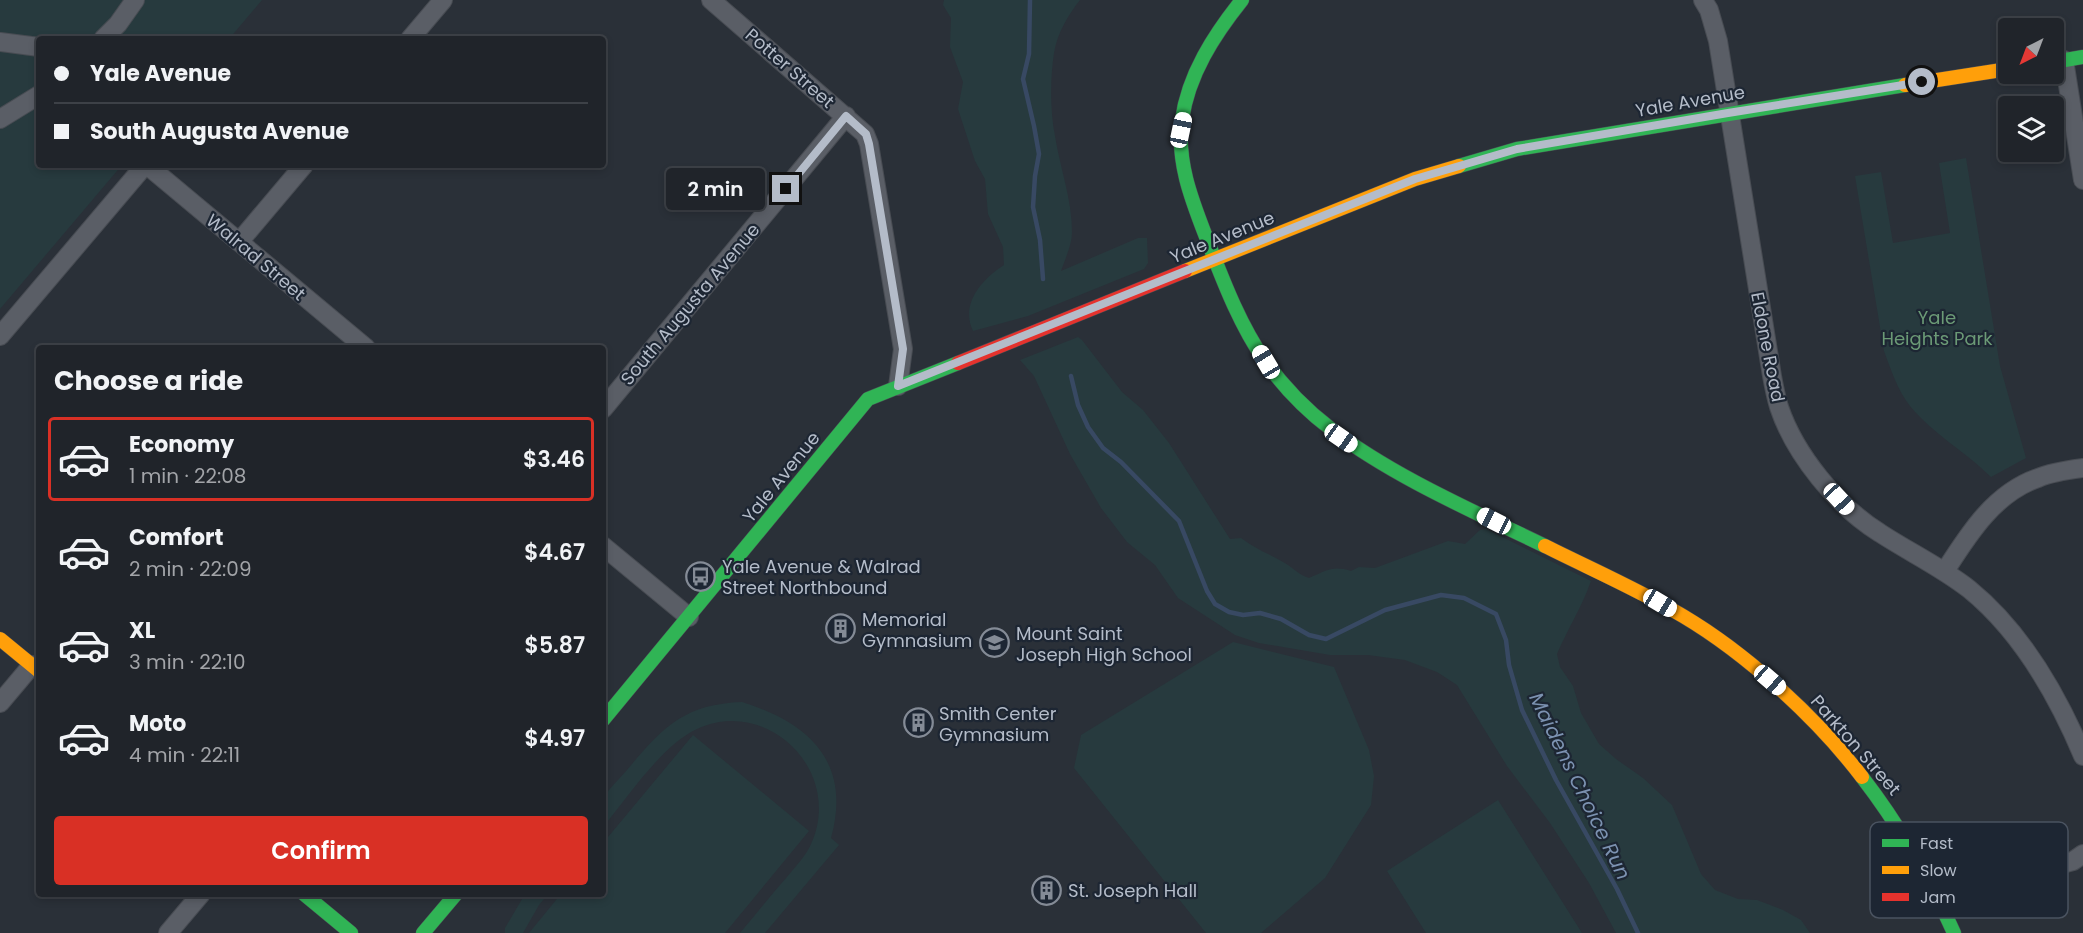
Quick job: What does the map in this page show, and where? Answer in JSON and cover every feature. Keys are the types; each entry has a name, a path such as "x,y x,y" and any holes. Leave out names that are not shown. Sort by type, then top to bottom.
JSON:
{"street":[{"path":"106,36 118,24 135,0"},
{"path":"413,36 443,0"},
{"path":"1215,259 1190,192 1181,159 1181,130 1189,92 1199,64 1216,33 1242,0"},
{"name":"Eldone Road","path":"1703,0 1709,10 1718,41 1772,376 1779,408 1796,442 1812,467 1850,511 1878,532 1945,572 1969,589 1999,616 2048,684 2067,718 2083,756"},
{"name":"Potter Street","path":"722,4 866,134 903,349 898,386"},
{"path":"0,42 36,47"},
{"path":"2064,60 2083,57"},
{"name":"Yale Avenue","path":"606,716 868,399 1415,179 1517,149 1998,71"},
{"path":"2064,84 2083,180"},
{"path":"0,119 36,97"},
{"name":"South Augusta Avenue","path":"606,405 846,116"},
{"path":"0,336 143,168"},
{"name":"Walrad Street","path":"150,168 362,345"},
{"path":"239,242 301,168"},
{"name":"Parkton Street","path":"1215,259 1242,321 1266,362 1315,417 1341,438 1392,470 1660,603 1708,632 1797,703 1861,774 1897,822"},
{"path":"1945,572 1971,531 1989,510 2006,496 2021,485 2037,478 2083,468"},
{"path":"606,548 690,617"},
{"path":"0,639 35,668 0,703"},
{"path":"2068,862 2083,855"},
{"path":"168,933 198,897"},
{"path":"308,897 351,933"},
{"path":"423,933 453,897"},
{"name":"Parkton Street","path":"1948,918 1954,933"}],"green space":[{"path":"0,0 262,0 232,36 36,36 36,168 119,168 0,309"},
{"path":"944,0 1080,0 1060,32 1054,53 1052,73 1053,126 1068,196 1072,232 1061,271 1138,238 1147,238 1148,263 1144,269 1028,316 973,331 969,311 971,302 988,277 1004,265 1003,247 988,214 985,179 975,161 958,109 963,82 950,47 951,18 943,5"},
{"name":"Yale Heights Park","path":"1966,158 2000,366 2026,458 1991,477 1919,416 1902,394 1895,380 1884,351 1855,176 1881,172 1893,243 1950,233 1939,163"},
{"path":"1078,337 1122,392 1143,410 1169,443 1230,539 1241,538 1306,577 1334,569 1351,571 1359,567 1375,568 1448,541 1465,544 1480,530 1486,529 1591,581 1557,654 1560,667 1573,686 1581,713 1599,744 1643,778 1672,805 1701,874 1715,890 1738,899 1757,900 1783,910 1801,920 1810,933 1616,933 1589,883 1550,823 1507,766 1457,685 1437,672 1405,660 1368,655 1330,655 1259,643 1235,635 1178,598 1155,565 1127,542 1101,508 1070,454 1034,376 1020,360"},
{"path":"1233,642 1334,667 1369,750 1374,776 1371,805 1325,878 1261,933 1206,933 1074,768 1081,735"},
{"path":"742,702 787,721 805,734 819,749 830,767 835,788 836,811 831,838 839,845 765,933 740,933 806,853 811,844 818,817 817,791 808,767 793,747 773,732 749,723 724,722 697,729 658,759 606,823 606,795 652,742 663,731 689,713 722,704"},
{"path":"693,735 809,831 725,933 529,933 559,897 606,897 606,839"},
{"path":"1498,800 1582,933 1426,933 1387,871"},
{"path":"523,897 546,897 523,933 505,933 505,928"}],"waterway":[{"name":"Maidens Choice Run","path":"1030,0 1029,54 1023,79 1039,154 1033,207 1040,240 1043,279"},
{"name":"Maidens Choice Run","path":"1071,376 1078,405 1088,427 1103,448 1121,462 1179,521 1207,591 1215,604 1229,612 1243,615 1260,613 1281,619 1309,635 1326,639 1385,610 1441,595 1464,598 1496,614 1506,640 1509,665 1522,710 1556,780 1617,889 1638,933"}],"traffic: fast":[{"path":"1242,0 1212,41 1196,71 1185,103 1181,152 1187,182 1202,227 1226,288 1248,333 1265,361 1295,397 1322,422 1355,446 1407,478 1545,546"},
{"path":"2064,60 2083,57"},
{"path":"1459,166 1517,149 1905,85"},
{"path":"606,716 868,399 958,363"},
{"path":"1862,777 1894,822"},
{"path":"308,897 351,933"},
{"path":"423,933 453,897"},
{"path":"1947,918 1954,933"}],"traffic: slow":[{"path":"1905,85 1998,71"},
{"path":"1185,271 1415,179 1459,166"},
{"path":"1545,546 1666,606 1732,649 1802,710 1862,777"},
{"path":"0,639 36,669"}],"traffic: jam":[{"path":"958,363 1185,271"}],"place":[{"name":"Yale Avenue & Walrad Street Northbound","path":"701,576"},
{"name":"Memorial Gymnasium","path":"841,629"},
{"name":"Mount Saint Joseph High School","path":"995,643"},
{"name":"Smith Center Gymnasium","path":"918,723"},
{"name":"St. Joseph Hall","path":"1047,890"}],"route":[{"path":"786,189 846,116 866,134 903,349 898,386 1415,179 1517,149 1922,82"}]}
